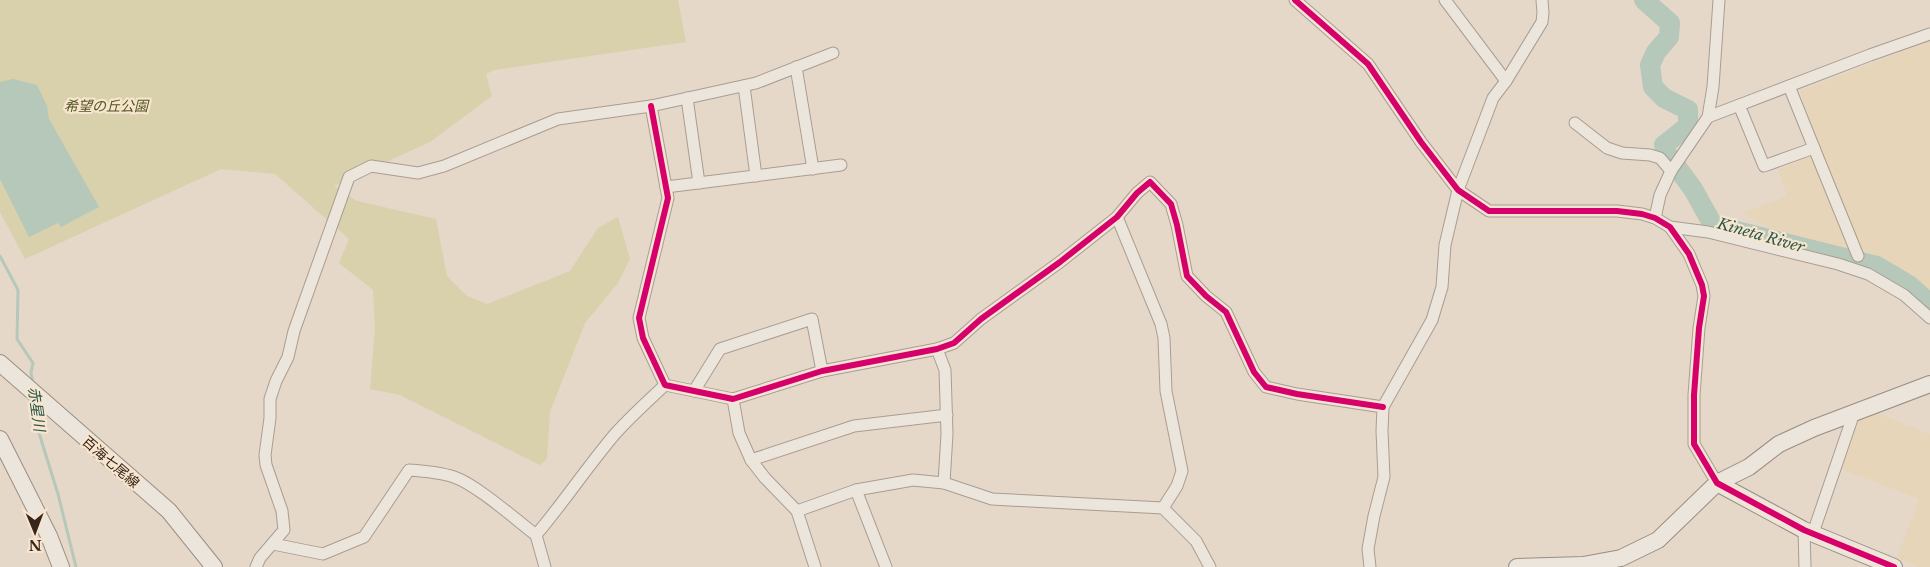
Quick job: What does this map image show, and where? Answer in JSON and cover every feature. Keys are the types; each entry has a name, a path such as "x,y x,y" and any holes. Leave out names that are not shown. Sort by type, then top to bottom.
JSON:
{"street":[{"path":"1295,0 1368,64 1458,190 1489,211 1617,211 1642,214 1655,218 1670,227 1690,254 1702,285 1704,296 1698,328 1694,386 1694,444 1717,483 1808,531 1892,567"},
{"path":"1445,0 1506,81"},
{"path":"1370,567 1368,549 1384,477 1383,407 1432,320 1442,287 1445,245 1458,190 1493,98 1506,81 1542,22 1542,0"},
{"path":"1655,218 1660,196 1674,166 1708,117 1713,87 1719,0"},
{"path":"1708,117 1930,34"},
{"path":"256,567 260,558 284,530 282,511 266,460 270,399 288,356 294,331 349,177 371,166 418,173 444,166 558,119 652,106 744,86 833,53"},
{"path":"796,67 813,169"},
{"path":"744,86 756,176"},
{"path":"1789,86 1858,256"},
{"path":"687,98 699,183"},
{"path":"1740,105 1764,166 1814,148"},
{"path":"652,106 668,198 639,318 643,338 664,385"},
{"path":"1575,123 1607,148 1622,153 1650,155 1674,166"},
{"path":"666,187 841,165"},
{"path":"664,385 734,399 822,371 937,349 954,343 981,320 1060,262 1117,216 1137,192 1150,182 1171,204 1188,276 1206,296 1226,312 1254,372 1266,387 1297,394 1383,407"},
{"path":"1117,216 1161,324 1164,338 1166,391 1182,471 1177,486 1163,508"},
{"path":"1670,227 1708,232 1838,264 1868,274 1904,295 1930,318"},
{"path":"694,391 720,349 812,319 822,371"},
{"path":"937,349 945,370 947,434 944,483"},
{"name":"百海七尾線","path":"0,363 169,512 214,567"},
{"path":"1517,567 1583,566 1621,558 1658,540 1717,483 1749,467 1779,444 1930,384"},
{"path":"536,535 616,432 664,385"},
{"path":"734,399 738,433 751,460 765,478 797,511 815,567"},
{"path":"1805,567 1808,531 1854,413"},
{"path":"751,460 854,426 947,415"},
{"path":"0,439 49,536 61,567"},
{"path":"273,544 324,554 364,537 409,470 432,471 463,481 536,535 545,567"},
{"path":"797,511 856,490 913,480 944,483 992,499 1163,508 1196,541 1210,567"},
{"path":"856,490 886,567"}],"shaded area":[{"path":"1930,41 1930,298 1904,274 1863,255 1819,247 1772,230 1742,213 1787,196 1778,170 1819,151 1800,91"},
{"path":"13,79 37,85 47,106 49,119 99,207 61,227 58,223 29,237 0,179 0,82"},
{"path":"1877,413 1930,434 1930,567 1918,567 1897,558 1919,499 1846,471 1839,466 1860,419"}],"green space":[{"name":"希望の丘公園","path":"0,0 678,0 686,42 495,70 486,74 492,96 430,142 334,186 357,201 436,219 447,276 467,296 487,304 570,271 598,228 618,217 630,259 618,283 585,323 550,412 547,459 540,465 400,395 370,389 375,328 373,290 339,263 349,239 275,174 221,169 25,259 0,212"}],"waterway":[{"name":"Kineta River","path":"1644,0 1670,23 1669,37 1656,52 1650,65 1653,87 1664,98 1688,110 1688,126 1664,145 1667,154 1693,189 1713,225 1877,266 1909,285 1930,304"},
{"name":"赤星川","path":"0,256 18,290 17,339 33,363 31,373 33,383"},
{"name":"赤星川","path":"33,400 39,433 58,494 76,567"}],"cycle path":[{"path":"1295,0 1368,64 1421,142 1458,190 1489,211 1617,211 1642,214 1655,218 1670,227 1689,254 1702,285 1704,296 1699,328 1694,395 1694,444 1717,483 1804,530 1894,567"},
{"path":"651,106 668,198 639,318 643,338 665,385 733,399 822,371 937,349 954,343 981,319 1060,262 1117,217 1137,193 1150,182 1171,204 1187,276 1206,296 1226,312 1254,372 1266,387 1297,394 1383,407"}]}
